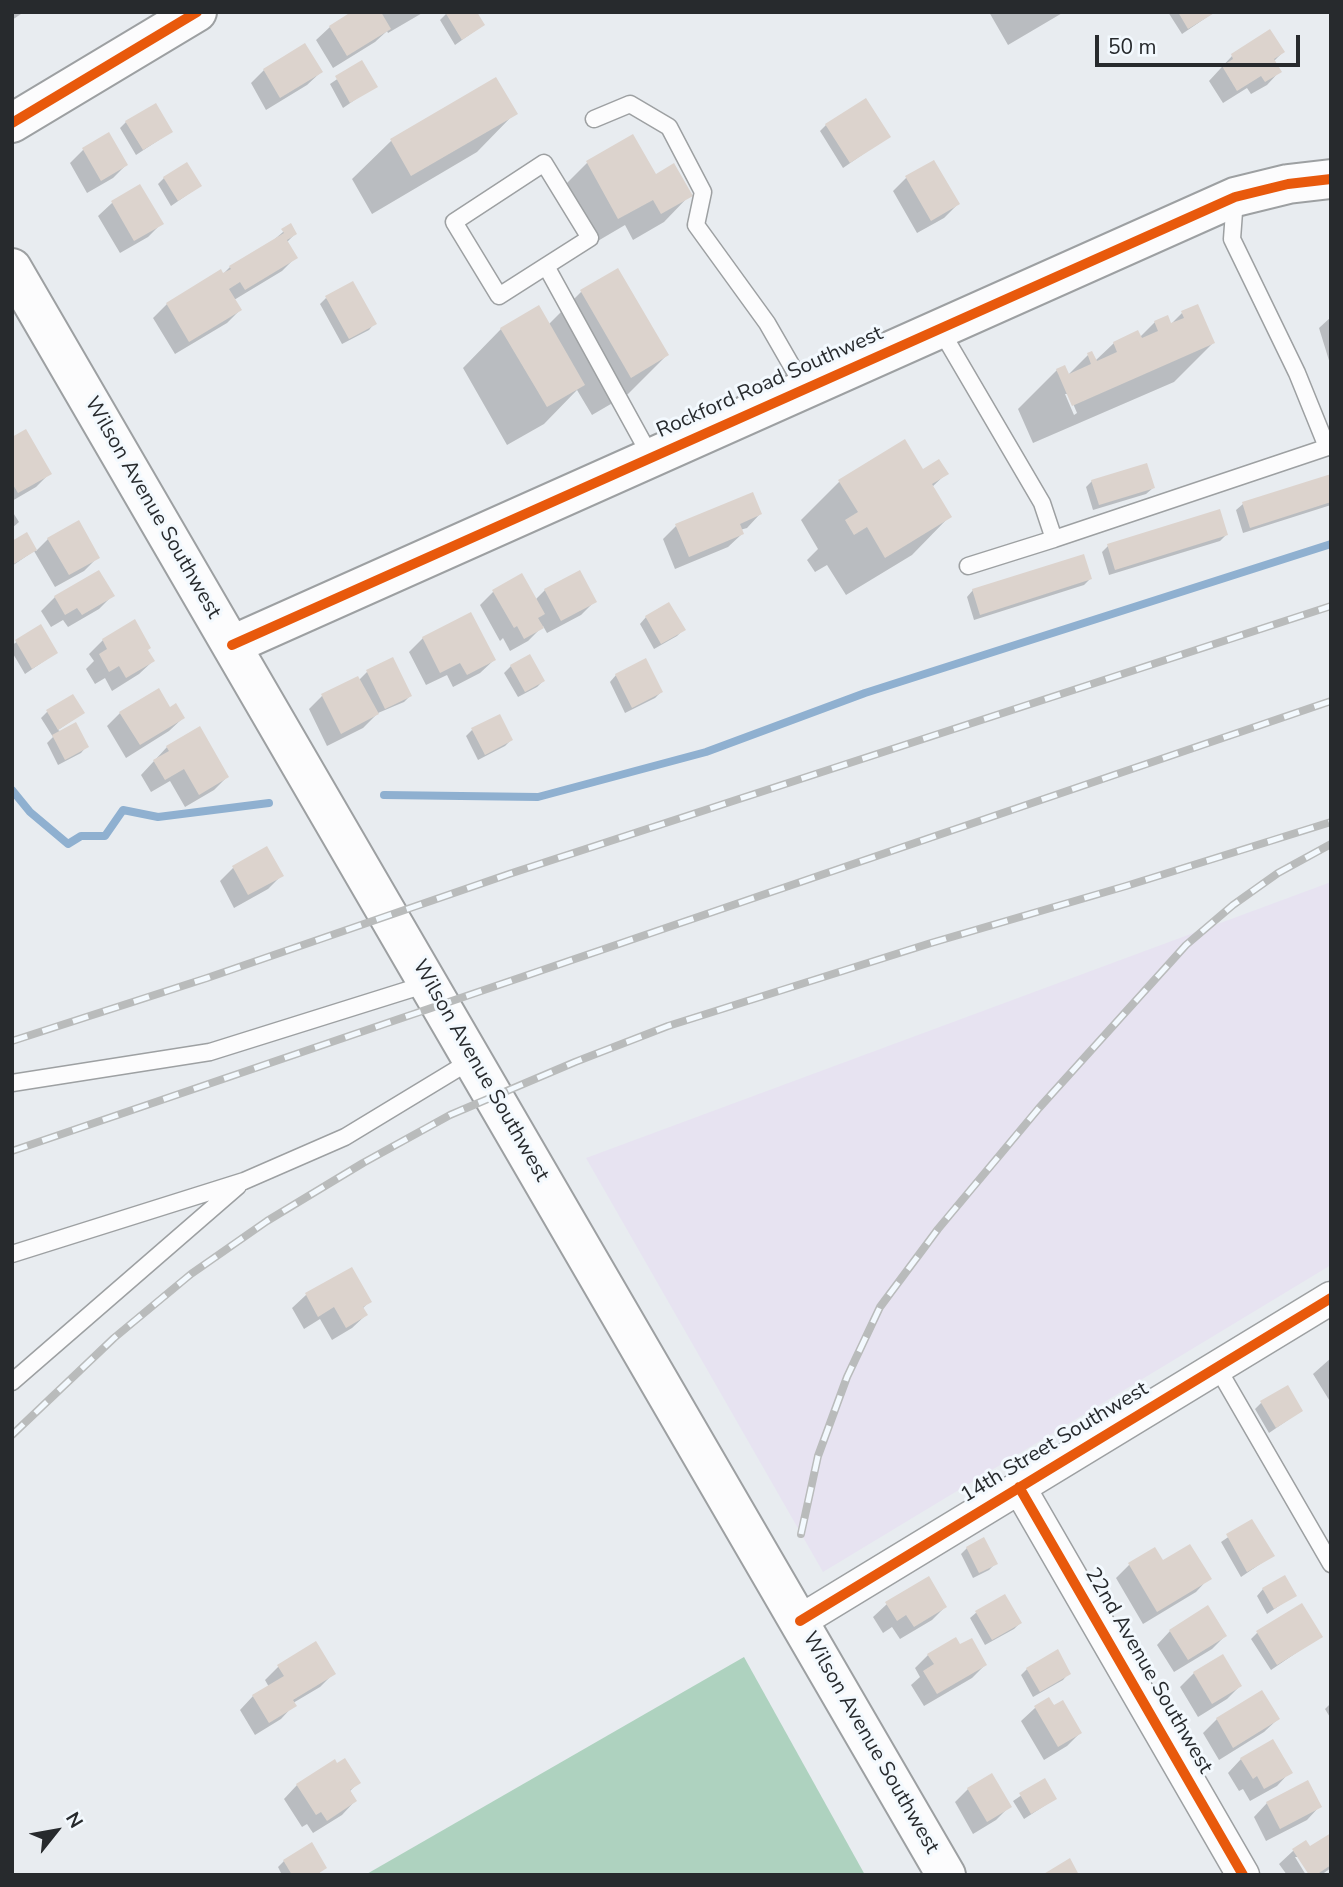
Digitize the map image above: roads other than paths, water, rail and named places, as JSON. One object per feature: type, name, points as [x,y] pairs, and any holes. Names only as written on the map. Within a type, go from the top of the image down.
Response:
[{"type":"main road","points":[[12,123],[197,12]]},
{"type":"main road","name":"Rockford Road Southwest","points":[[232,645],[1235,197],[1288,184],[1331,179]]},
{"type":"main road","name":"Wilson Avenue Southwest","points":[[12,268],[430,983],[946,1875]]},
{"type":"street","name":"14th Street Southwest","points":[[800,1621],[1331,1298]]},
{"type":"street","name":"22nd Avenue Southwest","points":[[1019,1488],[1243,1875]]},
{"type":"lane","points":[[594,119],[630,104],[669,127],[703,192],[696,225],[780,343],[805,389]]},
{"type":"lane","points":[[544,163],[590,237],[545,266],[499,296],[454,222],[544,163]]},
{"type":"lane","points":[[968,566],[1329,447],[1297,373],[1231,239],[1235,197]]},
{"type":"lane","points":[[545,266],[651,457]]},
{"type":"lane","points":[[940,328],[1042,503],[1054,539]]},
{"type":"lane","points":[[12,1083],[210,1052],[430,983]]},
{"type":"lane","points":[[12,1254],[244,1181],[345,1137],[474,1059]]},
{"type":"lane","points":[[12,1382],[244,1181]]},
{"type":"lane","points":[[1217,1367],[1331,1564]]},
{"type":"waterway","points":[[384,795],[538,797],[706,752],[865,693],[1331,544]]},
{"type":"waterway","points":[[12,790],[30,812],[68,844],[81,836],[105,836],[123,810],[158,817],[269,803]]},
{"type":"railway","points":[[12,1041],[207,978],[509,874],[1331,606]]},
{"type":"railway","points":[[12,1151],[1331,701]]},
{"type":"railway","points":[[12,1435],[114,1338],[191,1274],[267,1221],[450,1115],[668,1026],[1331,822]]},
{"type":"railway","points":[[801,1534],[818,1456],[847,1377],[880,1307],[938,1229],[1039,1108],[1186,945],[1233,905],[1278,873],[1331,844]]}]
